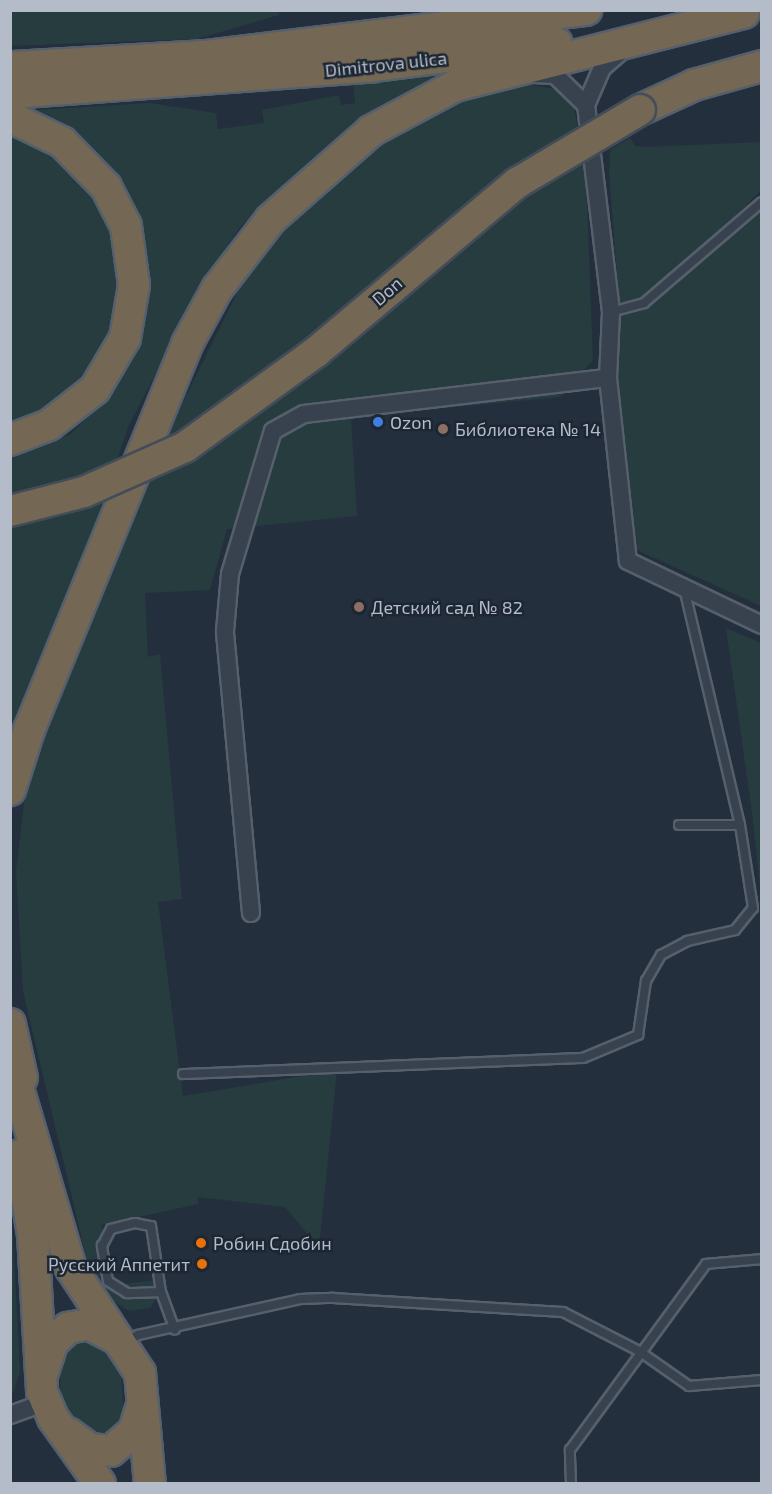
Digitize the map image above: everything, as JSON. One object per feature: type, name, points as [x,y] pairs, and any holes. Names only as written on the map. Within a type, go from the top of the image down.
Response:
[{"type":"highway","name":"Dimitrova ulica","points":[[10,67],[205,56],[586,10]]},
{"type":"highway","name":"Dimitrova ulica","points":[[10,93],[374,66],[751,12]]},
{"type":"highway","points":[[10,790],[29,730],[138,460],[217,289],[271,219],[352,145],[396,114],[481,78],[627,46],[751,12]]},
{"type":"highway","name":"Don","points":[[10,511],[84,492],[194,441],[316,352],[517,183],[640,110],[693,85],[762,66]]},
{"type":"highway","points":[[10,117],[62,142],[106,187],[126,226],[134,285],[125,338],[95,389],[49,425],[10,440]]},
{"type":"highway","points":[[10,1024],[31,1163]]},
{"type":"highway","points":[[10,1061],[39,1198],[46,1402],[100,1484]]},
{"type":"highway","points":[[10,1105],[31,1163]]},
{"type":"highway","points":[[10,1133],[31,1163]]},
{"type":"highway","points":[[39,1198],[78,1282],[140,1373],[150,1484]]},
{"type":"highway","points":[[121,1342],[88,1324],[68,1328],[48,1351],[46,1402],[82,1445],[111,1450],[134,1431],[143,1397]]},
{"type":"street","points":[[627,46],[602,68],[586,105],[610,312],[608,378],[628,561],[685,592],[762,625]]},
{"type":"street","points":[[481,78],[555,75],[586,105]]},
{"type":"street","points":[[251,913],[225,632],[230,574],[273,431],[304,414],[608,378]]},
{"type":"street","points":[[10,1415],[46,1402]]},
{"type":"lane","points":[[610,312],[644,303],[762,202]]},
{"type":"lane","points":[[183,1074],[583,1058],[638,1035],[646,981],[661,955],[687,941],[735,930],[753,908],[740,825],[685,592]]},
{"type":"lane","points":[[679,825],[740,825]]},
{"type":"lane","points":[[161,1293],[127,1293],[108,1281],[102,1246],[111,1229],[135,1223],[151,1226],[161,1293],[176,1330]]},
{"type":"lane","points":[[571,1484],[570,1450],[639,1351],[706,1264],[762,1259]]},
{"type":"lane","points":[[121,1342],[138,1335],[176,1330],[300,1299],[333,1298],[563,1312],[639,1351],[689,1386],[762,1380]]},
{"type":"green space","points":[[279,10],[279,15],[197,39],[11,46],[11,11]]},
{"type":"green space","points":[[469,67],[343,136],[241,226],[209,272],[128,427],[96,523],[11,732],[11,457],[71,434],[111,394],[141,334],[149,273],[138,216],[122,184],[86,144],[32,110],[149,103],[216,113],[218,129],[264,123],[262,110],[339,95],[341,105],[355,103],[353,83]]},
{"type":"green space","points":[[522,83],[555,89],[574,107],[586,175],[593,360],[560,397],[351,417],[357,516],[227,529],[210,590],[145,593],[148,657],[160,654],[182,899],[158,902],[183,1096],[337,1070],[319,1248],[285,1207],[198,1197],[198,1204],[101,1225],[113,1278],[122,1284],[157,1280],[156,1299],[150,1308],[129,1311],[106,1296],[90,1273],[23,991],[16,871],[25,795],[38,752],[171,426],[247,273],[279,232],[378,142],[437,109]]},
{"type":"green space","points":[[10,129],[63,160],[88,187],[115,241],[121,289],[104,352],[81,381],[42,412],[11,423]]},
{"type":"green space","points":[[630,138],[635,146],[645,147],[761,142],[761,190],[730,222],[761,205],[761,606],[637,550],[615,392],[618,288],[609,173],[610,150]]},
{"type":"green space","points":[[726,628],[761,643],[761,896],[752,813]]},
{"type":"green space","points":[[11,1198],[20,1373],[10,1397]]},
{"type":"green space","points":[[76,1336],[103,1345],[121,1372],[124,1420],[106,1436],[81,1431],[61,1398],[59,1356]]},
{"type":"place","name":"Ozon","points":[[378,422]]},
{"type":"place","name":"Библиотека № 14","points":[[443,429]]},
{"type":"place","name":"Детский сад № 82","points":[[359,607]]},
{"type":"place","name":"Робин Сдобин","points":[[201,1243]]},
{"type":"place","name":"Русский Аппетит","points":[[202,1264]]}]
